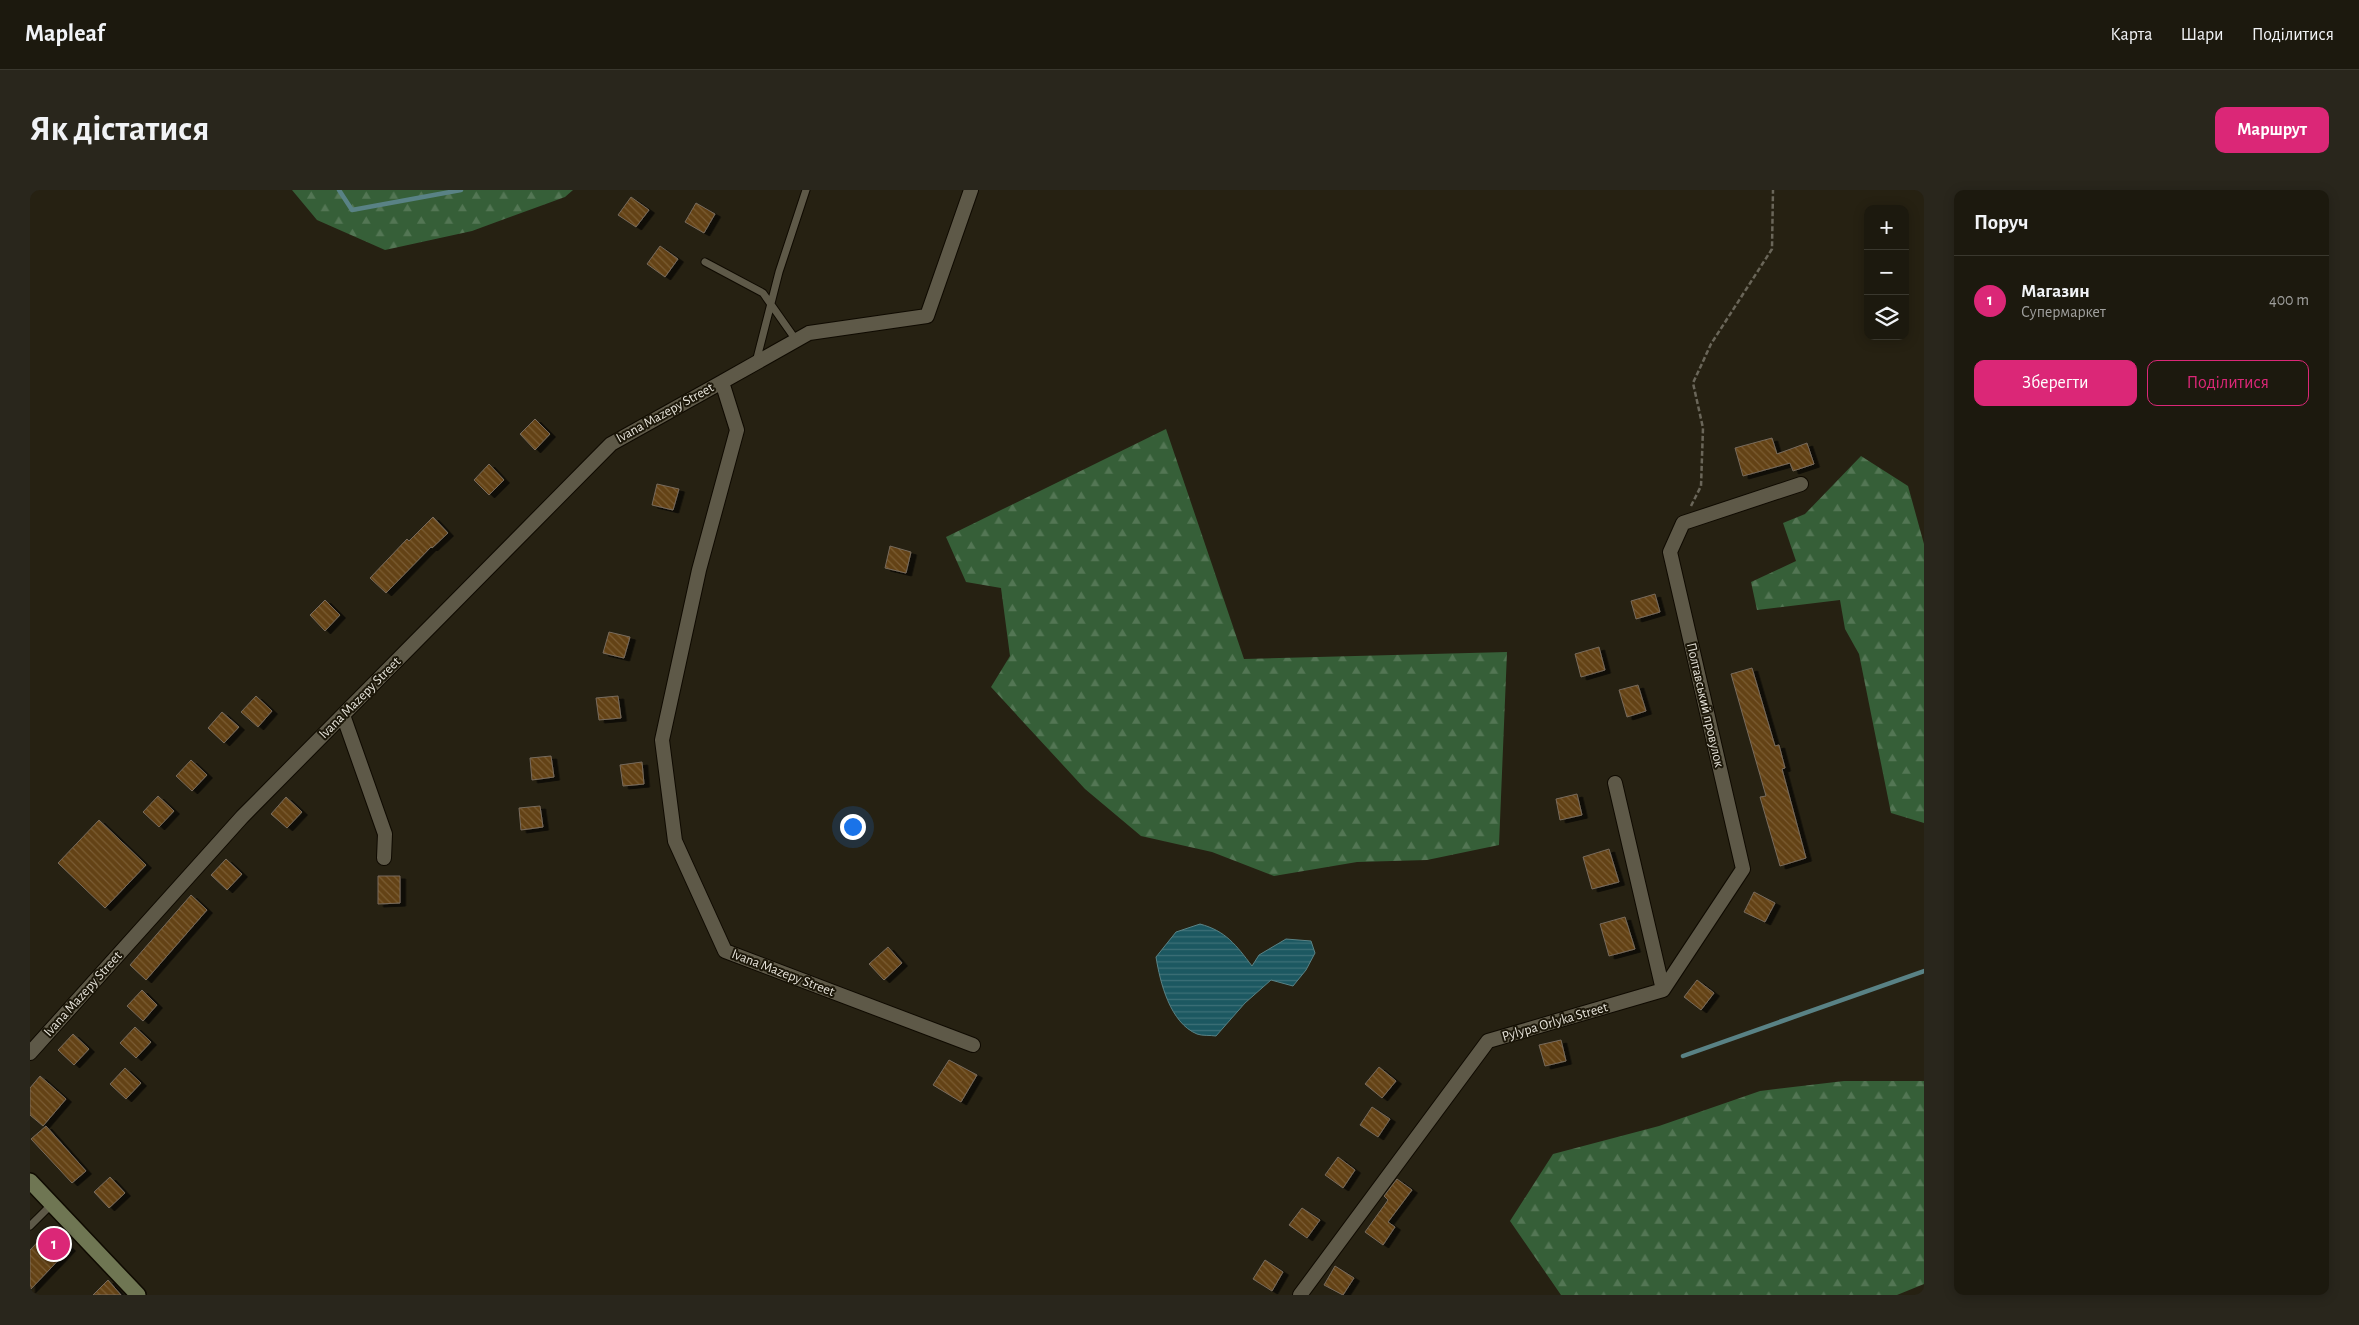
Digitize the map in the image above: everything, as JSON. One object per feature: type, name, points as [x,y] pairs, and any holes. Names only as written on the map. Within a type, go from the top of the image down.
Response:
[{"type":"street","name":"Ivana Mazepy Street","points":[[30,1053],[242,818],[611,444],[809,333],[927,316],[971,190]]},
{"type":"street","name":"Ivana Mazepy Street","points":[[722,382],[736,430],[700,570],[662,740],[675,841],[725,951],[974,1045]]},
{"type":"street","points":[[1683,523],[1801,484]]},
{"type":"street","name":"Полтавський провулок","points":[[1663,990],[1743,869],[1670,552],[1683,523]]},
{"type":"street","points":[[343,715],[385,834],[384,858]]},
{"type":"street","points":[[1615,783],[1663,990]]},
{"type":"street","name":"Pylypa Orlyka Street","points":[[1300,1295],[1488,1041],[1663,990]]},
{"type":"street","points":[[30,1181],[138,1295]]},
{"type":"lane","points":[[756,363],[771,304],[806,190]]},
{"type":"lane","points":[[705,262],[763,293],[796,340]]},
{"type":"lane","points":[[30,1226],[52,1204]]},
{"type":"path","points":[[1683,523],[1701,486],[1703,428],[1693,384],[1710,344],[1772,249],[1773,190]]},
{"type":"green space","points":[[292,190],[573,190],[565,197],[472,231],[385,250],[317,220]]},
{"type":"green space","points":[[1166,429],[1244,659],[1507,652],[1499,845],[1427,860],[1357,862],[1274,876],[1212,852],[1141,836],[1085,789],[991,687],[1010,656],[1001,588],[966,582],[946,537]]},
{"type":"green space","points":[[1861,456],[1908,486],[1924,544],[1924,823],[1891,813],[1859,654],[1845,629],[1840,600],[1757,610],[1751,582],[1796,561],[1783,523],[1805,514]]},
{"type":"green space","points":[[1844,1081],[1924,1081],[1924,1284],[1897,1295],[1561,1295],[1510,1221],[1553,1154],[1659,1126],[1760,1091]]},
{"type":"water","points":[[1200,924],[1224,935],[1252,966],[1259,955],[1286,939],[1311,941],[1315,953],[1306,970],[1293,986],[1271,980],[1245,1003],[1216,1036],[1199,1035],[1188,1029],[1173,1011],[1160,978],[1156,957],[1176,932]]},
{"type":"building","points":[[631,197],[649,210],[636,227],[618,215]]},
{"type":"building","points":[[696,203],[715,214],[704,233],[685,222]]},
{"type":"building","points":[[660,246],[678,259],[665,277],[647,264]]},
{"type":"building","points":[[535,419],[550,434],[535,450],[520,434]]},
{"type":"building","points":[[1772,438],[1777,454],[1807,443],[1814,464],[1793,471],[1790,463],[1743,476],[1735,448]]},
{"type":"building","points":[[489,464],[504,480],[489,495],[474,480]]},
{"type":"building","points":[[657,484],[679,489],[673,510],[652,505]]},
{"type":"building","points":[[433,517],[448,533],[431,547],[386,593],[370,578],[407,539],[409,541]]},
{"type":"building","points":[[890,546],[911,552],[906,573],[885,568]]},
{"type":"building","points":[[1655,594],[1660,612],[1636,619],[1631,601]]},
{"type":"building","points":[[325,600],[340,615],[325,631],[310,615]]},
{"type":"building","points":[[609,632],[630,637],[624,658],[603,653]]},
{"type":"building","points":[[1599,647],[1605,670],[1581,677],[1575,654]]},
{"type":"building","points":[[1752,668],[1775,746],[1779,745],[1785,768],[1782,769],[1806,858],[1780,866],[1760,797],[1766,796],[1731,674]]},
{"type":"building","points":[[1638,685],[1646,711],[1627,717],[1619,690]]},
{"type":"building","points":[[256,696],[272,711],[258,727],[241,712]]},
{"type":"building","points":[[618,696],[621,718],[599,720],[596,698]]},
{"type":"building","points":[[222,712],[239,727],[224,743],[208,728]]},
{"type":"building","points":[[551,756],[554,777],[532,780],[530,758]]},
{"type":"building","points":[[191,760],[207,775],[192,791],[176,776]]},
{"type":"building","points":[[642,762],[644,784],[623,786],[620,765]]},
{"type":"building","points":[[1577,794],[1582,815],[1560,820],[1556,799]]},
{"type":"building","points":[[158,796],[174,811],[159,827],[143,812]]},
{"type":"building","points":[[286,797],[302,812],[287,828],[271,814]]},
{"type":"building","points":[[540,806],[543,827],[521,830],[519,808]]},
{"type":"building","points":[[99,820],[146,865],[105,908],[58,863]]},
{"type":"building","points":[[1609,849],[1619,882],[1592,889],[1583,857]]},
{"type":"building","points":[[226,859],[242,874],[227,890],[211,875]]},
{"type":"building","points":[[378,876],[400,876],[400,903],[378,904]]},
{"type":"building","points":[[1754,892],[1775,903],[1765,922],[1744,912]]},
{"type":"building","points":[[191,895],[207,910],[146,980],[130,965]]},
{"type":"building","points":[[1625,917],[1635,949],[1609,956],[1600,924]]},
{"type":"building","points":[[888,947],[902,963],[884,980],[869,964]]},
{"type":"building","points":[[1697,980],[1714,993],[1701,1010],[1684,997]]},
{"type":"building","points":[[142,990],[157,1005],[143,1021],[127,1006]]},
{"type":"building","points":[[135,1027],[151,1042],[136,1058],[120,1043]]},
{"type":"building","points":[[73,1034],[89,1049],[74,1065],[58,1050]]},
{"type":"building","points":[[1561,1040],[1566,1061],[1545,1066],[1539,1045]]},
{"type":"building","points":[[949,1060],[977,1075],[961,1102],[933,1085]]},
{"type":"building","points":[[1379,1067],[1396,1081],[1382,1098],[1365,1084]]},
{"type":"building","points":[[125,1068],[141,1083],[126,1099],[110,1084]]},
{"type":"building","points":[[40,1076],[66,1099],[43,1126],[30,1115],[30,1088]]},
{"type":"building","points":[[1372,1107],[1390,1119],[1378,1137],[1360,1125]]},
{"type":"building","points":[[46,1126],[86,1171],[72,1183],[31,1139]]},
{"type":"building","points":[[1338,1157],[1355,1170],[1343,1188],[1325,1175]]},
{"type":"building","points":[[110,1177],[125,1193],[109,1208],[94,1192]]},
{"type":"building","points":[[1397,1179],[1412,1190],[1388,1222],[1395,1227],[1383,1245],[1365,1232],[1388,1200],[1384,1196]]},
{"type":"building","points":[[1302,1208],[1320,1220],[1307,1238],[1289,1225]]},
{"type":"building","points":[[50,1229],[70,1248],[30,1290],[30,1250]]},
{"type":"building","points":[[1265,1260],[1283,1272],[1272,1291],[1253,1279]]},
{"type":"building","points":[[1335,1266],[1354,1278],[1343,1295],[1324,1285]]},
{"type":"building","points":[[108,1280],[121,1295],[93,1295]]},
{"type":"waterway","points":[[339,190],[352,210],[461,190]]},
{"type":"waterway","points":[[1683,1056],[1924,971]]},
{"type":"place","name":"Магазин","points":[[54,1244]]}]
